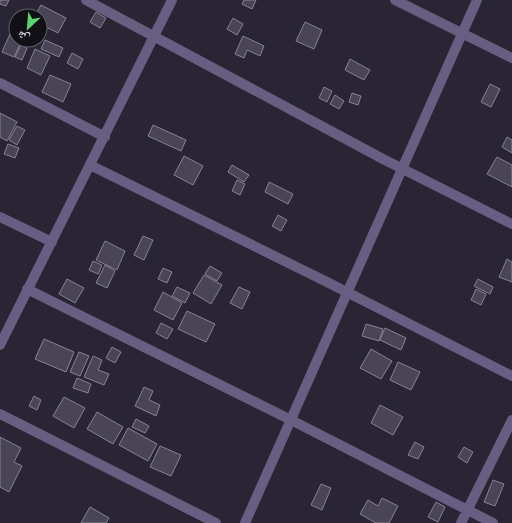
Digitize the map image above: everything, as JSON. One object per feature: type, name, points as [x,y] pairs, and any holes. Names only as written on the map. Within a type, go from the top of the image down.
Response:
[{"type":"street","points":[[86,0],[403,169],[512,224]]},
{"type":"street","points":[[0,345],[172,0]]},
{"type":"street","points":[[394,0],[463,32],[512,58]]},
{"type":"street","points":[[245,523],[477,0]]},
{"type":"street","points":[[0,83],[105,137]]},
{"type":"street","points":[[90,165],[348,292],[512,376]]},
{"type":"street","points":[[0,217],[52,242]]},
{"type":"street","points":[[27,290],[292,420],[493,523]]},
{"type":"street","points":[[0,414],[216,523]]},
{"type":"street","points":[[461,523],[512,420]]},
{"type":"building","points":[[0,0],[9,0],[6,6],[0,4]]},
{"type":"building","points":[[244,0],[256,0],[252,9],[242,4]]},
{"type":"building","points":[[41,5],[47,8],[39,8]]},
{"type":"building","points":[[48,9],[66,18],[58,33],[48,28]]},
{"type":"building","points":[[96,12],[106,18],[100,28],[90,22]]},
{"type":"building","points":[[233,18],[243,24],[237,35],[227,29]]},
{"type":"building","points":[[305,22],[322,30],[314,49],[296,41]]},
{"type":"building","points":[[243,36],[264,46],[260,56],[247,50],[244,58],[235,54]]},
{"type":"building","points":[[8,38],[8,48],[18,48],[14,57],[2,52]]},
{"type":"building","points":[[48,41],[63,48],[59,57],[41,49],[48,48]]},
{"type":"building","points":[[20,48],[27,48],[22,60],[15,57]]},
{"type":"building","points":[[35,49],[50,56],[41,75],[27,68]]},
{"type":"building","points":[[72,53],[83,59],[78,69],[67,63]]},
{"type":"building","points":[[350,59],[370,70],[364,80],[345,70]]},
{"type":"building","points":[[50,75],[71,84],[63,102],[42,92]]},
{"type":"building","points":[[490,84],[500,89],[491,107],[481,102]]},
{"type":"building","points":[[324,87],[332,91],[327,102],[319,98]]},
{"type":"building","points":[[352,93],[361,96],[358,105],[349,102]]},
{"type":"building","points":[[335,95],[344,101],[339,109],[330,104]]},
{"type":"building","points":[[0,113],[17,122],[7,141],[0,137]]},
{"type":"building","points":[[153,125],[186,140],[181,151],[148,136]]},
{"type":"building","points":[[17,126],[25,130],[17,145],[9,140]]},
{"type":"building","points":[[507,137],[512,140],[512,153],[502,147]]},
{"type":"building","points":[[8,144],[19,148],[15,158],[4,154]]},
{"type":"building","points":[[184,156],[203,166],[193,185],[174,175]]},
{"type":"building","points":[[497,157],[512,165],[512,187],[487,174]]},
{"type":"building","points":[[232,165],[249,175],[244,182],[228,172]]},
{"type":"building","points":[[237,180],[245,184],[240,195],[232,191]]},
{"type":"building","points":[[269,182],[293,194],[288,204],[265,192]]},
{"type":"building","points":[[278,215],[287,220],[281,231],[272,226]]},
{"type":"building","points":[[143,236],[153,240],[144,260],[134,255]]},
{"type":"building","points":[[105,241],[125,251],[117,270],[96,260]]},
{"type":"building","points":[[507,259],[512,262],[512,282],[499,277]]},
{"type":"building","points":[[93,261],[102,265],[98,274],[89,270]]},
{"type":"building","points":[[105,265],[115,271],[107,288],[96,283]]},
{"type":"building","points":[[210,266],[222,273],[217,281],[205,274]]},
{"type":"building","points":[[163,268],[172,272],[167,283],[158,279]]},
{"type":"building","points":[[204,275],[222,285],[211,304],[193,293]]},
{"type":"building","points":[[67,279],[84,288],[75,303],[59,294]]},
{"type":"building","points":[[478,279],[493,287],[490,294],[474,286]]},
{"type":"building","points":[[177,287],[190,293],[185,303],[172,296]]},
{"type":"building","points":[[239,287],[250,292],[242,309],[230,303]]},
{"type":"building","points":[[476,289],[486,294],[481,305],[471,300]]},
{"type":"building","points":[[163,292],[182,303],[173,320],[154,310]]},
{"type":"building","points":[[187,311],[215,324],[206,342],[178,329]]},
{"type":"building","points":[[161,323],[173,329],[167,339],[156,333]]},
{"type":"building","points":[[366,324],[383,329],[379,341],[362,336]]},
{"type":"building","points":[[385,328],[406,338],[401,350],[380,340]]},
{"type":"building","points":[[44,339],[74,352],[66,372],[35,359]]},
{"type":"building","points":[[112,347],[121,352],[115,363],[106,358]]},
{"type":"building","points":[[371,349],[392,361],[381,379],[360,368]]},
{"type":"building","points":[[79,352],[89,356],[80,376],[70,372]]},
{"type":"building","points":[[93,356],[102,360],[98,370],[109,374],[104,385],[84,377]]},
{"type":"building","points":[[398,362],[420,372],[411,390],[390,380]]},
{"type":"building","points":[[77,378],[91,384],[88,393],[73,388]]},
{"type":"building","points":[[144,387],[153,391],[149,400],[160,405],[156,416],[135,406]]},
{"type":"building","points":[[34,396],[41,400],[37,410],[29,406]]},
{"type":"building","points":[[64,397],[85,408],[74,428],[53,416]]},
{"type":"building","points":[[380,405],[403,417],[393,435],[371,423]]},
{"type":"building","points":[[97,412],[123,427],[113,444],[87,429]]},
{"type":"building","points":[[136,419],[149,426],[145,433],[132,427]]},
{"type":"building","points":[[128,428],[157,444],[148,461],[119,445]]},
{"type":"building","points":[[0,437],[21,448],[14,462],[22,466],[9,492],[0,487]]},
{"type":"building","points":[[415,442],[424,447],[418,459],[408,455]]},
{"type":"building","points":[[160,446],[181,455],[171,476],[150,467]]},
{"type":"building","points":[[464,447],[473,452],[467,463],[458,457]]},
{"type":"building","points":[[493,480],[504,484],[495,506],[484,502]]},
{"type":"building","points":[[321,484],[331,488],[322,510],[311,505]]},
{"type":"building","points":[[382,498],[398,506],[389,523],[376,523],[360,514],[368,500],[378,506]]},
{"type":"building","points":[[436,502],[445,507],[438,522],[428,517]]},
{"type":"building","points":[[90,507],[109,518],[106,523],[81,523]]}]
